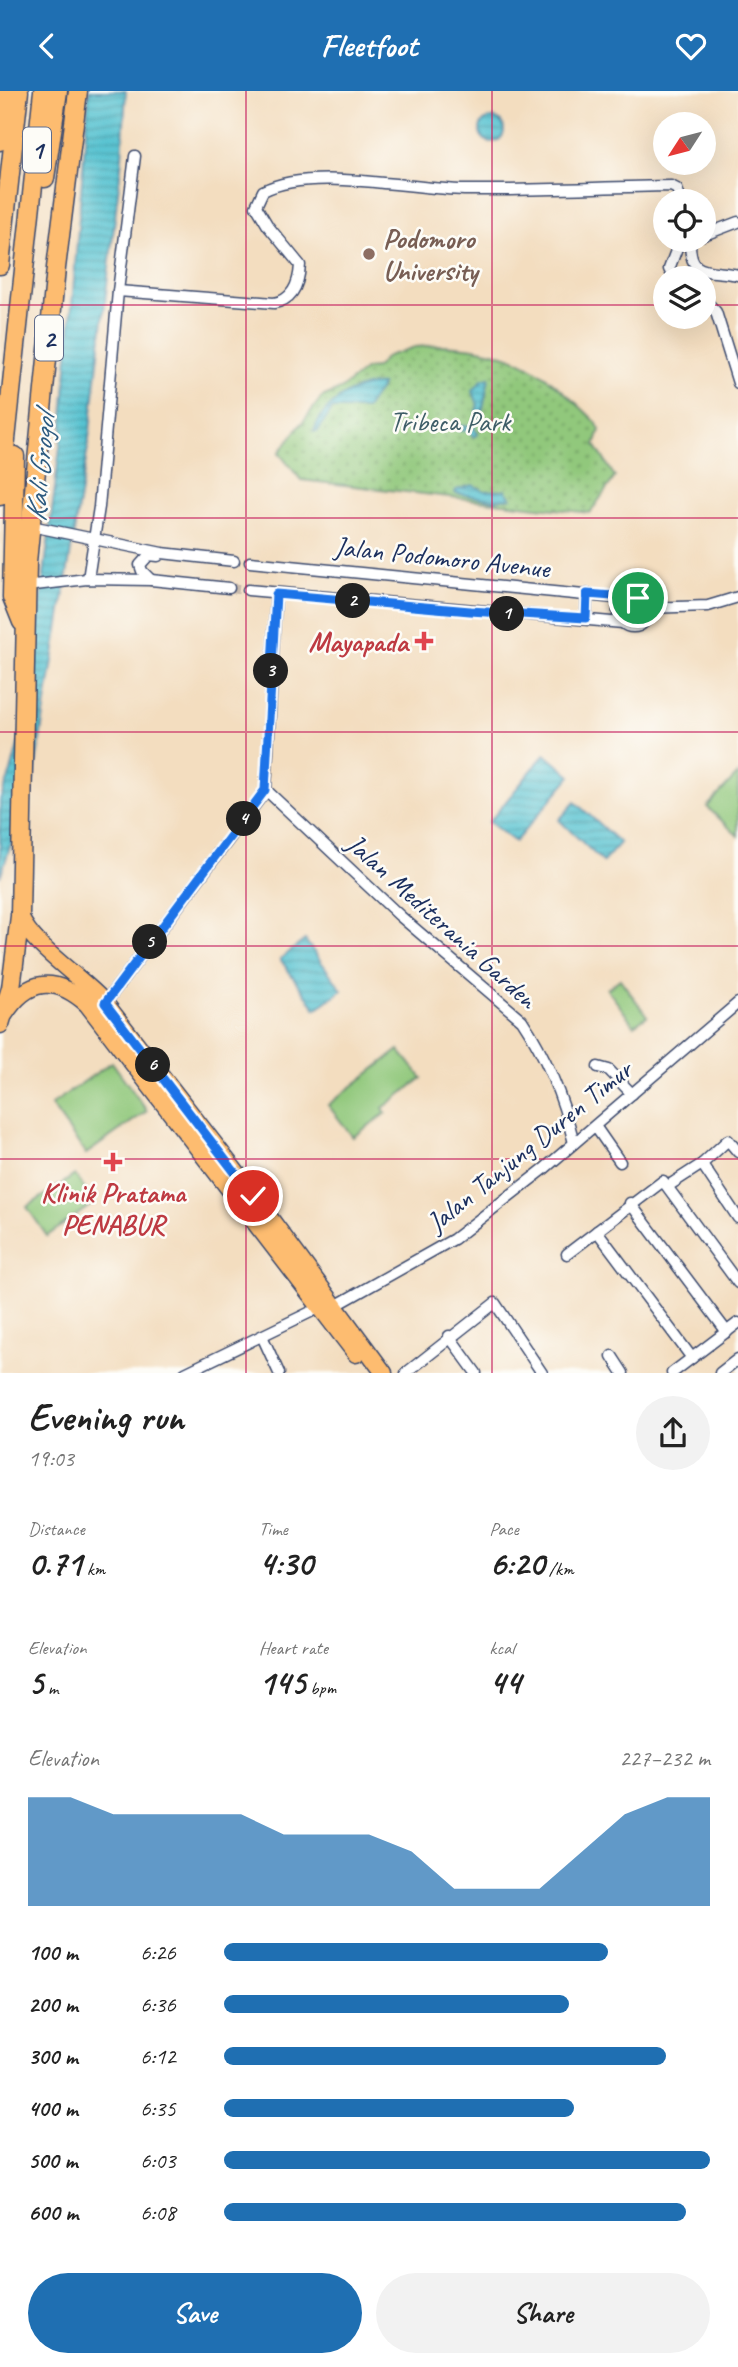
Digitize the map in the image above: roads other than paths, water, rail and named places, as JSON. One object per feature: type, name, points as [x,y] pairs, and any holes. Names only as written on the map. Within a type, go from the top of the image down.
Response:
[{"type":"highway","name":"1","points":[[0,496],[43,91]]},
{"type":"highway","points":[[29,240],[38,222],[58,91]]},
{"type":"highway","name":"2","points":[[1,1022],[11,988],[20,916],[25,627],[40,527],[56,268],[78,91]]},
{"type":"highway","name":"1","points":[[0,265],[9,92]]},
{"type":"highway","points":[[0,141],[9,92]]},
{"type":"highway","points":[[9,418],[15,445],[12,597],[25,627]]},
{"type":"main road","points":[[20,916],[30,936],[83,979],[101,1008],[328,1307],[384,1373]]},
{"type":"main road","points":[[1,1022],[19,995],[39,985],[70,991],[101,1008]]},
{"type":"main road","points":[[328,1307],[370,1373]]},
{"type":"street","points":[[87,579],[99,507],[118,291],[135,156]]},
{"type":"street","points":[[118,291],[274,303],[286,299],[296,286],[300,265],[268,226],[256,206],[263,191],[283,183],[334,180],[462,190],[671,186],[676,189]]},
{"type":"street","points":[[716,230],[738,222]]},
{"type":"street","points":[[691,252],[691,262],[696,267],[738,275]]},
{"type":"street","points":[[716,325],[738,383]]},
{"type":"street","points":[[40,527],[162,553],[233,562],[149,555],[142,562],[140,569],[151,580]]},
{"type":"street","name":"Jalan Podomoro Avenue","points":[[249,563],[292,565],[625,599]]},
{"type":"street","points":[[33,586],[87,579],[151,580],[229,588]]},
{"type":"street","name":"Jalan Podomoro Avenue","points":[[248,590],[623,623]]},
{"type":"street","points":[[101,1008],[265,790],[276,594]]},
{"type":"street","name":"Jalan Podomoro Avenue","points":[[586,618],[587,594]]},
{"type":"street","points":[[647,608],[708,606],[738,597]]},
{"type":"street","points":[[638,598],[647,608],[647,617],[641,624],[632,627],[623,623],[618,611],[625,599],[638,598]]},
{"type":"street","name":"Jalan Mediterania Garden","points":[[265,790],[400,916],[522,1020],[536,1041],[560,1092],[574,1143]]},
{"type":"street","name":"Jalan Tanjung Duren Timur","points":[[185,1373],[328,1307],[454,1239],[595,1126],[738,1003]]},
{"type":"street","points":[[598,1067],[610,1070],[632,1094]]},
{"type":"street","points":[[595,1126],[620,1162]]},
{"type":"street","points":[[668,1186],[702,1164],[728,1140],[737,1151]]},
{"type":"street","points":[[702,1164],[738,1218]]},
{"type":"street","points":[[567,1254],[662,1181],[738,1283]]},
{"type":"street","points":[[630,1203],[727,1332]]},
{"type":"street","points":[[597,1231],[692,1358]]},
{"type":"street","points":[[406,1373],[449,1336],[495,1303],[542,1373]]},
{"type":"street","points":[[678,1371],[738,1323]]},
{"type":"street","points":[[262,1336],[279,1373]]},
{"type":"street","points":[[449,1336],[476,1373]]},
{"type":"street","points":[[612,1356],[623,1373]]},
{"type":"street","points":[[720,1373],[738,1359]]},
{"type":"water","points":[[89,91],[126,91],[122,158],[88,447],[34,776],[0,877],[0,800],[11,772],[27,711],[62,431]]},
{"type":"water","points":[[492,118],[501,121],[504,130],[501,139],[492,142],[483,139],[480,130],[483,121]]},
{"type":"water","points":[[489,378],[483,408],[474,428],[478,434],[473,437],[469,431],[458,430],[458,426],[469,426],[475,421],[478,405],[473,391],[482,380]]},
{"type":"water","points":[[371,385],[382,385],[366,409],[332,409],[318,431],[314,431],[324,413],[341,397]]},
{"type":"water","points":[[472,485],[485,491],[505,490],[511,498],[494,500],[455,493],[456,490]]},
{"type":"water","points":[[545,754],[571,776],[515,842],[489,822]]},
{"type":"water","points":[[575,802],[620,843],[603,862],[559,820]]},
{"type":"water","points":[[305,940],[342,990],[316,1009],[280,959]]},
{"type":"tunnel","points":[[229,588],[248,590]]},
{"type":"place","name":"Podomoro University","points":[[369,254]]},
{"type":"place","name":"Mayapada","points":[[424,641]]},
{"type":"place","name":"Klinik Pratama PENABUR","points":[[113,1162]]},
{"type":"park label","name":"Tribeca Park","points":[[450,421]]},
{"type":"water label","name":"Kali Grogol","points":[[40,468]]}]
